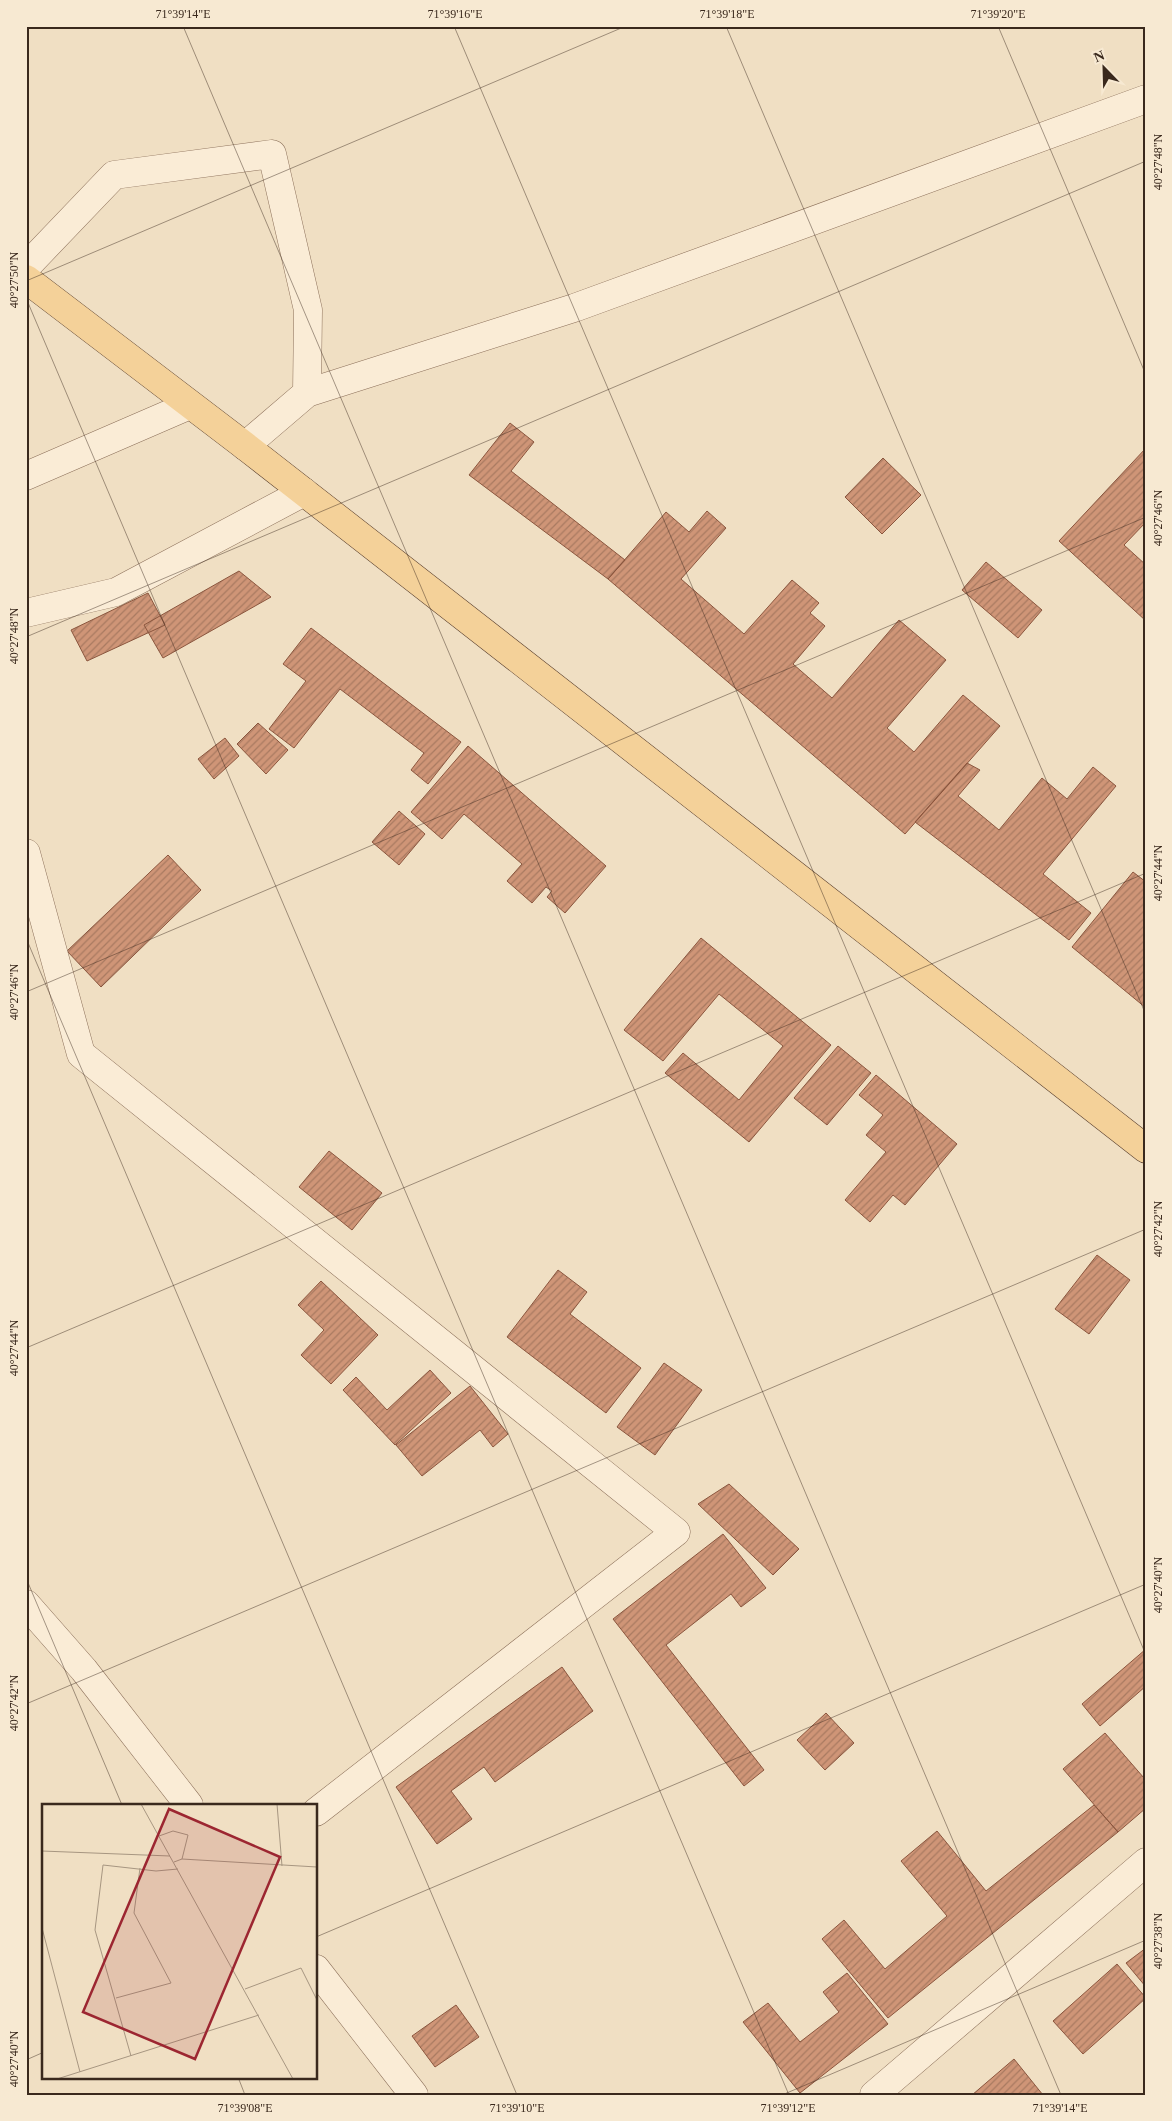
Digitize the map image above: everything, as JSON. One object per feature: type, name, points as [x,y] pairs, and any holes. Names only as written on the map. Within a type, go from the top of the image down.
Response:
[{"type":"main road","points":[[26,279],[245,446],[1146,1149]]},
{"type":"street","points":[[245,446],[306,393],[574,308],[1146,99]]},
{"type":"street","points":[[26,267],[114,175],[272,154],[308,310],[306,393]]},
{"type":"street","points":[[26,476],[190,405]]},
{"type":"street","points":[[26,613],[116,592],[304,492]]},
{"type":"street","points":[[26,853],[81,1054],[676,1532],[318,1810]]},
{"type":"street","points":[[26,1604],[84,1670],[188,1804]]},
{"type":"street","points":[[874,2095],[1146,1862]]},
{"type":"street","points":[[318,1972],[414,2095]]},
{"type":"building","points":[[510,423],[534,442],[511,471],[625,560],[608,579],[469,475]]},
{"type":"building","points":[[1146,448],[1146,522],[1124,545],[1146,565],[1146,621],[1059,541]]},
{"type":"building","points":[[883,458],[921,495],[882,534],[845,497]]},
{"type":"building","points":[[707,511],[726,528],[681,579],[744,634],[792,580],[819,603],[810,613],[825,626],[793,664],[832,698],[899,620],[946,660],[887,728],[914,752],[963,695],[1000,726],[905,834],[608,579],[666,512],[689,532]]},
{"type":"building","points":[[986,562],[1042,610],[1018,638],[962,590]]},
{"type":"building","points":[[239,571],[271,597],[163,658],[144,625]]},
{"type":"building","points":[[148,593],[165,625],[87,661],[71,630]]},
{"type":"building","points":[[311,628],[461,742],[428,784],[411,770],[424,753],[340,689],[294,748],[269,729],[306,681],[283,664]]},
{"type":"building","points":[[258,723],[288,750],[266,774],[237,744]]},
{"type":"building","points":[[225,738],[239,756],[214,779],[198,759]]},
{"type":"building","points":[[468,746],[606,866],[565,913],[547,897],[552,891],[546,887],[532,903],[507,881],[522,864],[464,814],[442,839],[411,812]]},
{"type":"building","points":[[967,763],[980,770],[958,796],[999,830],[1042,778],[1067,799],[1093,767],[1116,786],[1043,874],[1091,913],[1069,940],[915,822]]},
{"type":"building","points":[[399,811],[425,834],[399,865],[372,842]]},
{"type":"building","points":[[168,855],[201,890],[101,987],[67,951]]},
{"type":"building","points":[[1133,872],[1146,882],[1146,1008],[1072,947]]},
{"type":"building","points":[[701,938],[831,1045],[749,1142],[665,1073],[683,1053],[739,1100],[783,1046],[719,994],[663,1061],[624,1030]]},
{"type":"building","points":[[838,1046],[871,1073],[827,1125],[794,1098]]},
{"type":"building","points":[[876,1075],[957,1144],[905,1205],[893,1195],[870,1222],[845,1200],[886,1152],[866,1135],[883,1115],[859,1095]]},
{"type":"building","points":[[329,1151],[382,1193],[352,1230],[299,1187]]},
{"type":"building","points":[[1097,1255],[1130,1280],[1089,1334],[1055,1309]]},
{"type":"building","points":[[558,1270],[587,1292],[570,1314],[641,1368],[606,1413],[507,1337]]},
{"type":"building","points":[[321,1281],[378,1335],[331,1384],[301,1355],[324,1330],[298,1305]]},
{"type":"building","points":[[664,1363],[702,1390],[655,1455],[617,1427]]},
{"type":"building","points":[[430,1370],[451,1393],[395,1445],[343,1390],[356,1377],[387,1410]]},
{"type":"building","points":[[470,1386],[508,1434],[493,1447],[480,1430],[422,1476],[396,1445]]},
{"type":"building","points":[[729,1484],[799,1549],[773,1575],[698,1504]]},
{"type":"building","points":[[723,1534],[766,1588],[741,1607],[731,1594],[666,1645],[764,1770],[744,1786],[613,1619]]},
{"type":"building","points":[[1146,1649],[1146,1686],[1100,1726],[1082,1704]]},
{"type":"building","points":[[562,1667],[593,1711],[495,1782],[484,1767],[451,1791],[472,1819],[437,1844],[396,1787]]},
{"type":"building","points":[[826,1713],[854,1743],[825,1770],[797,1740]]},
{"type":"building","points":[[1105,1733],[1144,1778],[1146,1777],[1146,1808],[1118,1832],[1063,1769]]},
{"type":"building","points":[[1094,1805],[1118,1832],[888,2018],[822,1939],[844,1920],[885,1969],[947,1916],[901,1861],[937,1831],[986,1891]]},
{"type":"building","points":[[1146,1948],[1146,1987],[1126,1963]]},
{"type":"building","points":[[1117,1964],[1146,1998],[1083,2054],[1053,2021]]},
{"type":"building","points":[[847,1973],[888,2024],[800,2093],[743,2022],[768,2003],[800,2042],[839,2012],[823,1992]]},
{"type":"building","points":[[456,2005],[479,2037],[435,2067],[412,2036]]},
{"type":"building","points":[[1014,2059],[1043,2095],[972,2095]]}]
